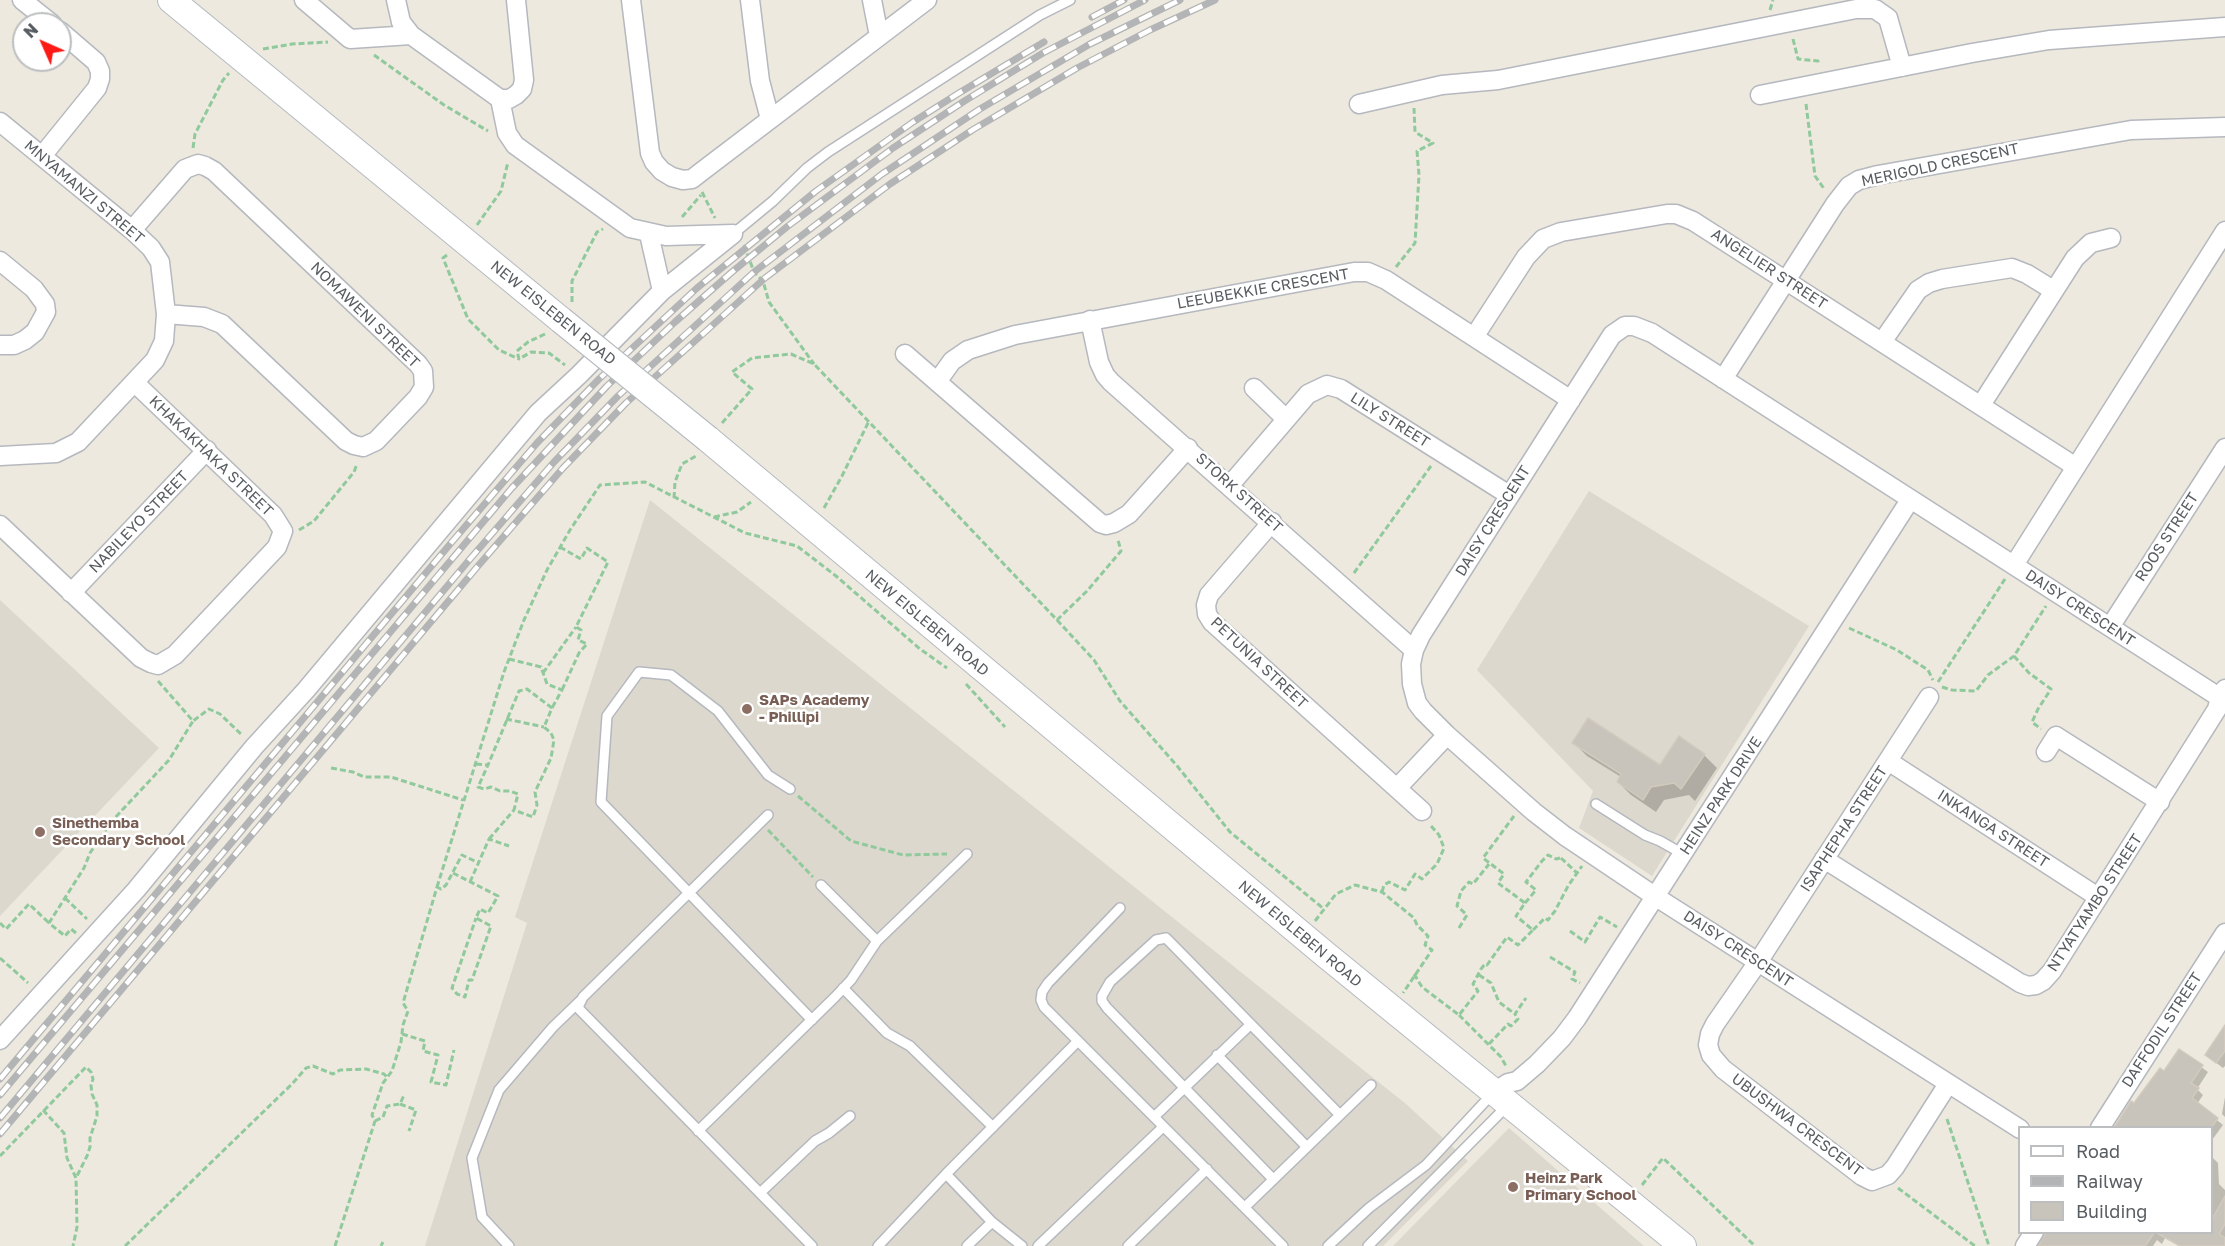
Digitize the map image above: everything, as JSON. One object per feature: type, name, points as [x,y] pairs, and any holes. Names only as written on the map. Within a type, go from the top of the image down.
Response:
[{"type":"main road","name":"NEW EISLEBEN ROAD","points":[[171,0],[708,440],[1391,1008],[1507,1090],[1683,1246]]},
{"type":"street","points":[[22,0],[37,12]]},
{"type":"street","points":[[304,0],[351,39],[411,35]]},
{"type":"street","points":[[396,0],[401,22],[411,35],[500,99],[509,99],[516,95],[522,89],[524,80],[516,0]]},
{"type":"street","points":[[632,0],[650,153],[654,162],[672,177],[683,180],[692,178],[701,172],[927,0]]},
{"type":"street","points":[[750,0],[760,81],[770,119]]},
{"type":"street","points":[[872,0],[879,36]]},
{"type":"street","points":[[1359,104],[1443,85],[1498,80],[1868,8],[1880,10],[1890,22],[1902,67]]},
{"type":"street","points":[[1760,95],[2049,40],[2225,27]]},
{"type":"street","points":[[42,156],[97,88],[100,79],[100,71],[96,62],[72,41]]},
{"type":"street","points":[[500,99],[507,133],[515,145],[630,228],[649,234],[683,236],[733,234]]},
{"type":"street","name":"MNYAMANZI STREET","points":[[0,122],[151,248],[160,262],[166,314],[164,341],[155,360],[78,442],[69,448],[44,455],[0,456]]},
{"type":"street","name":"MERIGOLD CRESCENT","points":[[1723,379],[1835,204],[1849,186],[1859,180],[2131,130],[2225,127]]},
{"type":"street","points":[[132,230],[184,169],[198,164]]},
{"type":"street","name":"NOMAWENI STREET","points":[[198,164],[213,171],[423,371],[424,387],[418,397],[376,441],[363,447]]},
{"type":"street","name":"ANGELIER STREET","points":[[1474,338],[1526,257],[1543,239],[1561,232],[1667,213],[1676,214],[1693,221],[2076,467]]},
{"type":"street","points":[[2014,565],[2225,231]]},
{"type":"street","points":[[649,234],[662,291]]},
{"type":"street","points":[[0,1040],[94,937],[254,747],[306,690],[525,428],[662,291],[733,234]]},
{"type":"street","points":[[1981,405],[2053,290],[2082,249],[2091,243],[2111,238]]},
{"type":"street","points":[[0,261],[34,289],[45,304],[46,312],[35,332],[26,340],[14,345],[0,345]]},
{"type":"street","points":[[1882,342],[1918,290],[1942,279],[2012,268],[2027,274],[2053,290]]},
{"type":"street","name":"LEEUBEKKIE CRESCENT","points":[[937,382],[952,361],[968,350],[1026,332],[1354,272],[1368,272],[1386,280],[1571,400]]},
{"type":"street","points":[[166,314],[204,316],[222,324],[346,441],[363,447]]},
{"type":"street","name":"STORK STREET","points":[[1090,320],[1099,362],[1105,375],[1414,650]]},
{"type":"street","name":"DAISY CRESCENT","points":[[2018,1128],[1656,897],[1552,826],[1422,711],[1413,694],[1411,664],[1421,635],[1612,335],[1626,326],[1652,333],[1910,500],[2223,696]]},
{"type":"street","points":[[904,354],[1094,520],[1106,525],[1128,514],[1188,448]]},
{"type":"street","name":"KHAKAKHAKA STREET","points":[[135,383],[273,515],[283,531],[277,547],[175,655],[158,664]]},
{"type":"street","name":"LILY STREET","points":[[1230,485],[1308,394],[1318,388],[1335,386],[1509,495]]},
{"type":"street","points":[[1254,388],[1286,419]]},
{"type":"street","name":"ROOS STREET","points":[[2110,627],[2225,448]]},
{"type":"street","name":"NABILEYO STREET","points":[[72,593],[207,450]]},
{"type":"street","name":"HEINZ PARK DRIVE","points":[[1507,1090],[1562,1038],[1595,991],[1910,500]]},
{"type":"street","name":"PETUNIA STREET","points":[[1272,522],[1209,595],[1206,604],[1207,614],[1212,622],[1422,812]]},
{"type":"street","points":[[0,525],[141,658],[158,664]]},
{"type":"street","name":"ISAPHEPHA STREET","points":[[1758,962],[1932,691]]},
{"type":"street","name":"NTYATYAMBO STREET","points":[[1824,860],[2028,986],[2043,981],[2052,971],[2160,802],[2217,710],[2223,696]]},
{"type":"street","points":[[1397,788],[1447,735]]},
{"type":"street","points":[[2046,752],[2056,736],[2160,802]]},
{"type":"street","name":"INKANGA STREET","points":[[1888,761],[2098,897]]},
{"type":"street","name":"DAFFODIL STREET","points":[[2101,1126],[2225,933]]},
{"type":"street","name":"UBUSHWA CRESCENT","points":[[1758,962],[1715,1024],[1708,1046],[1711,1055],[1723,1069],[1862,1176],[1872,1180],[1887,1175]]},
{"type":"street","points":[[1887,1175],[1895,1167],[1948,1084]]},
{"type":"lane","points":[[733,234],[828,152],[1040,15],[1070,0]]},
{"type":"lane","points":[[790,789],[768,775],[718,711],[671,675],[639,672],[607,716],[601,802],[812,1020]]},
{"type":"lane","points":[[1596,804],[1645,835],[1683,854]]},
{"type":"lane","points":[[509,1246],[482,1217],[472,1158],[499,1090],[553,1027],[768,814]]},
{"type":"lane","points":[[698,1131],[852,980],[877,941],[967,854]]},
{"type":"lane","points":[[821,885],[877,941]]},
{"type":"lane","points":[[1120,908],[1048,983],[1042,992],[1041,1000],[1044,1007],[1283,1246]]},
{"type":"lane","points":[[1274,1179],[1102,1001],[1105,989],[1149,945],[1162,938],[1171,943],[1340,1115]]},
{"type":"lane","points":[[843,988],[887,1033],[910,1046],[993,1127]]},
{"type":"lane","points":[[580,1001],[581,1012],[812,1246]]},
{"type":"lane","points":[[1154,1118],[1250,1025]]},
{"type":"lane","points":[[878,1246],[1077,1042]]},
{"type":"lane","points":[[1217,1055],[1307,1147]]},
{"type":"lane","points":[[1245,1207],[1371,1085]]},
{"type":"lane","points":[[1328,1246],[1369,1208],[1426,1165],[1507,1090]]},
{"type":"lane","points":[[1368,1246],[1415,1198],[1507,1090]]},
{"type":"lane","points":[[760,1193],[815,1141],[850,1116]]},
{"type":"lane","points":[[1038,1246],[1163,1127]]},
{"type":"lane","points":[[1128,1246],[1206,1169]]},
{"type":"lane","points":[[946,1174],[992,1222],[1022,1246]]},
{"type":"lane","points":[[1403,1183],[1415,1198]]},
{"type":"lane","points":[[967,1246],[992,1222]]},
{"type":"path","points":[[1787,22],[1798,59],[1818,61],[1822,83],[1806,102],[1815,176],[1835,204]]},
{"type":"path","points":[[198,164],[192,147],[195,134],[223,80],[242,59],[266,47],[351,39],[473,123],[515,145],[501,191],[464,240],[443,258],[468,319],[500,350],[519,359]]},
{"type":"path","points":[[1386,280],[1415,243],[1419,175],[1417,151],[1433,143],[1415,132],[1412,92]]},
{"type":"path","points":[[701,172],[702,193],[716,219],[746,247],[754,272],[763,280],[769,302],[814,364],[1094,660],[1120,701],[1178,767],[1230,832],[1324,909]]},
{"type":"path","points":[[519,359],[517,351],[528,342],[546,334],[561,320],[572,303],[572,280],[597,232],[618,220]]},
{"type":"path","points":[[519,359],[531,352],[549,353],[579,375]]},
{"type":"path","points":[[674,498],[675,482],[682,464],[694,459],[752,389],[732,372],[752,358],[791,354],[814,364]]},
{"type":"path","points":[[815,502],[824,509],[869,421]]},
{"type":"path","points":[[283,531],[302,529],[314,521],[354,472],[363,447]]},
{"type":"path","points":[[1344,586],[1441,452]]},
{"type":"path","points":[[335,1246],[375,1121],[372,1115],[383,1083],[392,1071],[408,1011],[403,1003],[463,800],[509,659],[524,620],[560,547],[600,485],[645,482],[745,533],[797,546],[920,649],[953,672]]},
{"type":"path","points":[[712,517],[737,512],[767,490]]},
{"type":"path","points":[[1057,620],[1087,591],[1121,551],[1114,523]]},
{"type":"path","points":[[543,673],[576,627],[608,562],[587,548],[581,559],[560,547]]},
{"type":"path","points":[[1932,691],[2014,565]]},
{"type":"path","points":[[1932,691],[1976,691],[1988,675],[2014,656],[2036,619],[2056,592]]},
{"type":"path","points":[[1834,620],[1897,650],[1928,670],[1932,691]]},
{"type":"path","points":[[544,727],[579,653],[587,644],[578,640],[581,630],[576,627]]},
{"type":"path","points":[[2014,656],[2029,673],[2051,688],[2032,722],[2042,730],[2056,736]]},
{"type":"path","points":[[509,659],[541,667],[547,684],[562,690]]},
{"type":"path","points":[[158,664],[157,680],[193,721]]},
{"type":"path","points":[[961,678],[1005,727]]},
{"type":"path","points":[[470,882],[489,839],[514,810],[518,794],[491,787],[478,788],[519,691],[527,689],[552,708]]},
{"type":"path","points":[[49,922],[84,868],[90,852],[111,822],[169,760],[193,721],[209,708],[220,714],[254,747]]},
{"type":"path","points":[[506,719],[544,727],[551,732],[554,740],[551,759],[535,792],[537,805],[533,816],[514,810]]},
{"type":"path","points":[[476,764],[488,765]]},
{"type":"path","points":[[331,768],[364,777],[391,777],[463,800]]},
{"type":"path","points":[[790,789],[850,841],[903,855],[967,854]]},
{"type":"path","points":[[1523,802],[1496,843],[1483,858],[1504,874],[1498,883],[1525,903]]},
{"type":"path","points":[[1382,892],[1384,885],[1389,882],[1405,890],[1415,874],[1422,879],[1437,864],[1443,848],[1439,835],[1422,812]]},
{"type":"path","points":[[760,822],[821,885]]},
{"type":"path","points":[[489,839],[509,846]]},
{"type":"path","points":[[1459,1014],[1478,991],[1473,984],[1481,969],[1485,964],[1487,965],[1507,937],[1518,945],[1545,918],[1548,920],[1591,853]]},
{"type":"path","points":[[437,887],[441,889],[446,885],[462,855],[479,864]]},
{"type":"path","points":[[1533,930],[1516,916],[1536,890],[1526,882],[1548,855],[1556,859],[1560,858]]},
{"type":"path","points":[[1459,928],[1467,915],[1457,906],[1461,891],[1469,882],[1473,884],[1489,864]]},
{"type":"path","points":[[453,873],[498,896],[488,913],[480,909],[476,918],[452,988],[457,994],[465,997],[469,980],[472,980],[491,926],[476,918]]},
{"type":"path","points":[[1304,937],[1336,894],[1355,885],[1382,892],[1414,918],[1417,925],[1428,936],[1425,945],[1432,950],[1391,1008]]},
{"type":"path","points":[[65,898],[94,937]]},
{"type":"path","points":[[0,923],[6,929],[29,904],[65,936],[71,929],[94,937]]},
{"type":"path","points":[[1570,931],[1586,942],[1600,917],[1631,935]]},
{"type":"path","points":[[1550,957],[1575,972],[1572,979],[1595,991]]},
{"type":"path","points":[[0,958],[41,993]]},
{"type":"path","points":[[1414,974],[1422,987],[1459,1014],[1501,1057],[1505,1064],[1507,1090]]},
{"type":"path","points":[[1479,975],[1491,984],[1499,1002],[1518,1019],[1511,1026],[1508,1024],[1489,1044]]},
{"type":"path","points":[[1515,1014],[1526,998]]},
{"type":"path","points":[[402,1034],[425,1041],[423,1051],[438,1055],[431,1082],[446,1085],[454,1050]]},
{"type":"path","points":[[0,1156],[86,1066],[91,1072],[92,1094],[98,1105],[90,1147],[76,1178]]},
{"type":"path","points":[[124,1246],[306,1068],[313,1066],[333,1074],[339,1070],[366,1069],[384,1074],[388,1078]]},
{"type":"path","points":[[400,1104],[404,1095]]},
{"type":"path","points":[[375,1121],[383,1117],[387,1106],[400,1104],[416,1110],[409,1131]]},
{"type":"path","points":[[43,1110],[64,1133],[67,1158],[76,1178],[77,1227],[73,1246]]},
{"type":"path","points":[[1945,1112],[1989,1246]]},
{"type":"path","points":[[1641,1186],[1663,1158],[1755,1246]]},
{"type":"path","points":[[1887,1175],[1895,1185],[1975,1246]]},
{"type":"shaded area","points":[[1589,491],[1809,626],[1652,876],[1579,828],[1593,791],[1477,670]]},
{"type":"shaded area","name":"SAPs Academy - Phillipi","points":[[650,500],[1406,1104],[1468,1161],[1383,1246],[425,1246],[527,923],[515,917]]},
{"type":"shaded area","name":"Sinethemba Secondary School","points":[[0,600],[159,748],[0,916]]},
{"type":"shaded area","name":"Heinz Park Primary School","points":[[1509,1128],[1644,1246],[1393,1246]]},
{"type":"building","points":[[1588,718],[1660,765],[1679,736],[1705,754],[1681,789],[1674,783],[1651,787],[1643,800],[1617,782],[1621,774],[1572,743]]},
{"type":"building","points":[[2225,1025],[2225,1051],[2216,1063],[2205,1055]]},
{"type":"building","points":[[2179,1049],[2203,1065],[2191,1083],[2199,1088],[2192,1098],[2218,1118],[2212,1126],[2115,1126],[2131,1101],[2134,1103],[2160,1068],[2164,1071]]},
{"type":"building","points":[[2225,1196],[2225,1224],[2219,1234],[2225,1238],[2225,1246],[2180,1246],[2159,1234],[2213,1234],[2213,1217]]},
{"type":"building","points":[[2045,1234],[2153,1234],[2145,1246],[2038,1246]]},
{"type":"railway","points":[[1092,17],[1124,0]]},
{"type":"railway","points":[[0,1095],[511,489],[607,386],[732,272],[788,226],[893,148],[1043,53],[1145,0]]},
{"type":"railway","points":[[0,1118],[470,559],[554,462],[618,396],[754,272],[882,174],[980,109],[1090,44],[1180,0]]},
{"type":"railway","points":[[0,1134],[478,566],[563,468],[626,403],[765,278],[890,184],[974,129],[1077,68],[1150,30],[1215,0]]},
{"type":"railway","points":[[0,1079],[451,543],[537,443],[599,379],[697,288],[816,191],[913,122],[1044,42]]},
{"type":"place","name":"SAPs Academy - Phillipi","points":[[747,709]]},
{"type":"place","name":"Sinethemba Secondary School","points":[[40,832]]},
{"type":"place","name":"Heinz Park Primary School","points":[[1513,1187]]}]
